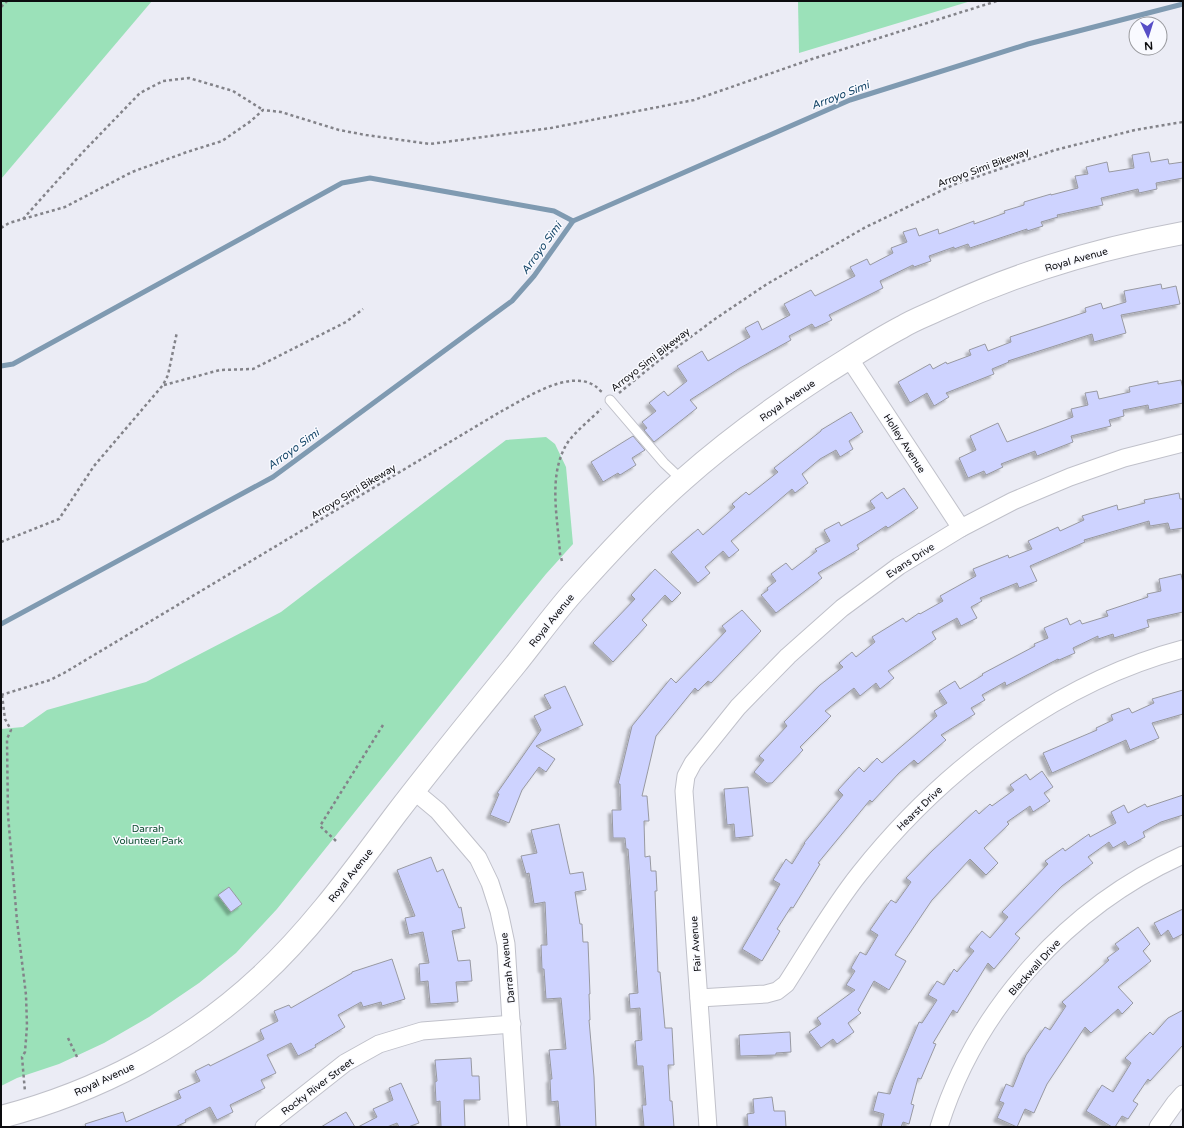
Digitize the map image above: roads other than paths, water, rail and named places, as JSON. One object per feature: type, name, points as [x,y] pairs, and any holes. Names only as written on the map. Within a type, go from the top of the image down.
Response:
[{"type":"main road","name":"Royal Avenue","points":[[1,1117],[64,1098],[153,1056],[192,1032],[261,976],[296,940],[334,896],[414,791],[575,590],[633,528],[682,480],[732,439],[789,397],[849,358],[903,326],[966,297],[1029,273],[1099,252],[1183,233]]},
{"type":"street","name":"Holley Avenue","points":[[849,358],[960,528]]},
{"type":"street","name":"Evans Drive","points":[[693,763],[738,707],[788,656],[836,613],[900,566],[960,528],[1013,501],[1070,477],[1124,458],[1183,443]]},
{"type":"street","name":"Hearst Drive","points":[[699,998],[766,994],[777,991],[786,984],[830,914],[858,875],[889,837],[923,802],[959,770],[1012,730],[1041,711],[1124,669],[1183,649]]},
{"type":"street","name":"Fair Avenue","points":[[693,763],[686,776],[684,791],[708,1127]]},
{"type":"street","name":"Darrah Avenue","points":[[414,791],[438,811],[478,858],[490,883],[499,911],[506,944],[518,1127]]},
{"type":"street","name":"Blackwall Drive","points":[[939,1127],[946,1106],[967,1059],[994,1014],[1026,973],[1066,931],[1112,895],[1161,865],[1183,855]]},
{"type":"street","name":"Rocky River Street","points":[[264,1127],[345,1063],[379,1044],[422,1031],[512,1024]]},
{"type":"street","points":[[1158,1127],[1183,1094]]},
{"type":"lane","points":[[610,400],[664,463],[682,480]]},
{"type":"waterway","name":"Arroyo Simi","points":[[1,624],[273,477],[512,301],[534,276],[573,221],[850,100],[1028,44],[1183,4]]},
{"type":"waterway","points":[[1,366],[13,364],[342,183],[370,178],[554,211],[573,221]]},
{"type":"park label","name":"Darrah Volunteer Park","points":[[148,834]]}]
